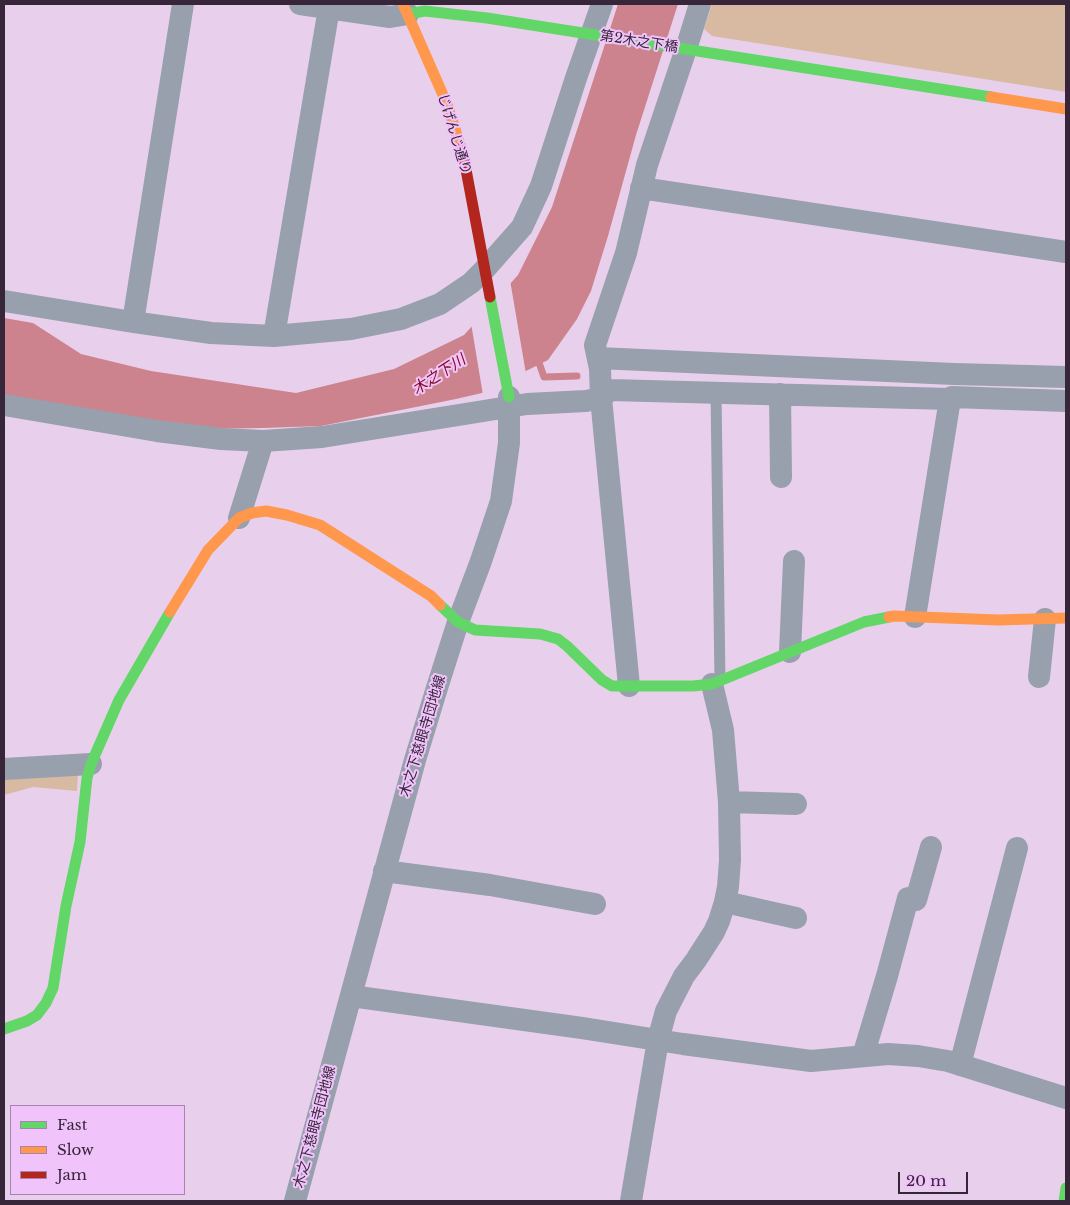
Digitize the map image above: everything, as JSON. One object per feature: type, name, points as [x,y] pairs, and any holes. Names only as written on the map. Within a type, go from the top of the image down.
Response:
[{"type":"street","points":[[133,322],[183,4]]},
{"type":"street","points":[[300,4],[390,17],[406,9]]},
{"type":"street","points":[[4,301],[211,333],[274,336],[352,329],[401,319],[440,304],[471,283],[522,227],[541,186],[596,35],[602,4]]},
{"type":"street","points":[[629,686],[598,358],[594,345],[626,253],[676,48],[700,4]]},
{"type":"street","points":[[274,336],[329,8]]},
{"type":"street","name":"第2木之下橋","points":[[406,9],[425,11],[488,11],[596,35],[1066,109]]},
{"type":"street","name":"じげんじ通り","points":[[406,9],[447,104],[464,159],[485,269]]},
{"type":"street","points":[[641,188],[1066,252]]},
{"type":"street","name":"木之下慈眼寺団地線","points":[[294,1201],[415,760],[458,622],[481,561],[500,501],[509,444],[509,402],[485,269]]},
{"type":"street","points":[[598,358],[954,374],[1066,377]]},
{"type":"street","points":[[4,405],[157,431],[220,439],[263,441],[322,437],[509,402],[527,404],[586,401],[601,398],[610,390],[950,399],[952,397],[1066,402]]},
{"type":"street","points":[[780,394],[781,477]]},
{"type":"street","points":[[915,617],[950,399]]},
{"type":"street","points":[[239,518],[263,441]]},
{"type":"street","points":[[4,1029],[37,1015],[46,1003],[53,988],[66,906],[80,842],[87,778],[91,764],[119,700],[208,550],[239,518],[252,513],[266,512],[287,515],[320,525],[430,596],[458,622],[475,630],[540,634],[558,639],[602,680],[612,686],[693,686],[716,683],[864,622],[894,616],[998,620],[1056,618],[1039,678]]},
{"type":"street","points":[[790,652],[794,560]]},
{"type":"street","points":[[631,1201],[658,1040],[666,1011],[684,976],[714,932],[725,902],[728,887],[730,860],[729,802],[723,730],[716,683]]},
{"type":"street","points":[[4,769],[91,764]]},
{"type":"street","points":[[729,802],[796,804]]},
{"type":"street","points":[[863,1056],[908,898],[916,900],[931,848]]},
{"type":"street","points":[[960,1065],[1017,848]]},
{"type":"street","points":[[384,871],[490,885],[595,904]]},
{"type":"street","points":[[725,902],[796,918]]},
{"type":"street","points":[[351,996],[811,1061],[888,1054],[918,1056],[948,1061],[1066,1098]]},
{"type":"street","points":[[1064,1201],[1066,1188]]},
{"type":"lane","points":[[716,393],[716,683]]},
{"type":"shaded area","points":[[712,4],[1066,4],[1066,92],[712,36],[704,29]]},
{"type":"shaded area","points":[[78,773],[77,791],[33,787],[4,795],[4,778]]},
{"type":"water","name":"木之下川","points":[[618,4],[678,4],[636,135],[591,291],[577,319],[548,360],[482,393],[321,426],[202,429],[4,396],[4,318],[33,323],[81,354],[151,371],[296,393],[394,369],[464,335],[518,275],[552,207]]},
{"type":"pier","points":[[510,280],[526,374],[483,395],[471,323]]},
{"type":"waterway","points":[[537,357],[544,377],[577,376]]},
{"type":"traffic: fast","points":[[408,14],[425,11],[487,18],[991,97]]},
{"type":"traffic: fast","points":[[490,297],[509,397]]},
{"type":"traffic: fast","points":[[440,605],[458,622],[475,630],[540,634],[558,639],[602,680],[612,686],[693,686],[712,684],[864,622],[889,617]]},
{"type":"traffic: fast","points":[[4,1029],[27,1021],[37,1015],[46,1003],[53,988],[66,906],[80,842],[87,778],[91,764],[119,700],[170,612]]},
{"type":"traffic: fast","points":[[1064,1201],[1066,1188]]},
{"type":"traffic: slow","points":[[403,4],[447,104],[461,148]]},
{"type":"traffic: slow","points":[[991,97],[1066,109]]},
{"type":"traffic: slow","points":[[170,612],[208,550],[239,518],[252,513],[266,511],[320,525],[431,596],[440,605]]},
{"type":"traffic: slow","points":[[889,617],[998,620],[1066,618]]},
{"type":"traffic: jam","points":[[461,148],[490,297]]}]
